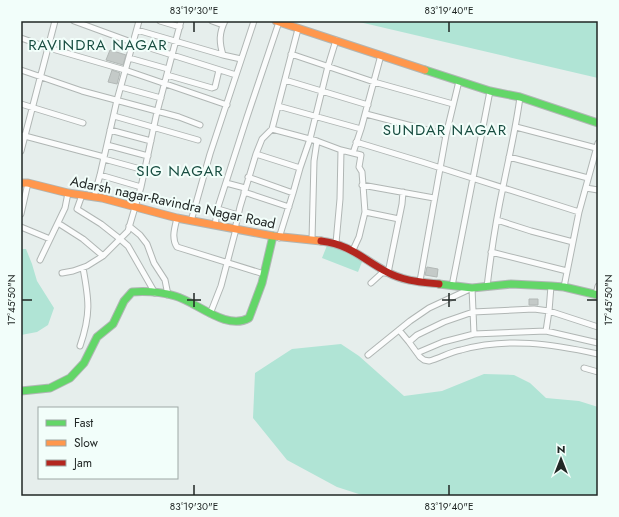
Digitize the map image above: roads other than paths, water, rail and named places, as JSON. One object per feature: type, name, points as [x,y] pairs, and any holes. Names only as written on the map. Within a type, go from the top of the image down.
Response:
[{"type":"street","points":[[21,151],[23,136],[33,108],[55,21]]},
{"type":"street","points":[[74,21],[134,43],[236,75]]},
{"type":"street","points":[[94,196],[117,100],[139,21]]},
{"type":"street","points":[[160,21],[180,27]]},
{"type":"street","points":[[62,273],[83,268],[102,256],[128,230],[141,187],[157,112],[181,21]]},
{"type":"street","points":[[212,21],[224,23],[220,38],[223,55]]},
{"type":"street","points":[[191,221],[254,21]]},
{"type":"street","points":[[215,225],[218,209],[277,22],[381,54],[490,91],[520,97],[598,123]]},
{"type":"street","points":[[210,314],[228,263],[248,177],[262,139],[272,129],[298,29]]},
{"type":"street","points":[[137,30],[241,59]]},
{"type":"street","points":[[21,38],[49,48],[125,70],[227,105]]},
{"type":"street","points":[[21,391],[50,388],[70,378],[84,363],[97,337],[113,324],[124,301],[130,293],[155,293],[176,296],[210,314],[241,323],[246,322],[249,318],[276,237],[289,207],[310,139],[336,40]]},
{"type":"street","points":[[291,54],[374,82],[453,104]]},
{"type":"street","points":[[353,153],[366,114],[381,54]]},
{"type":"street","points":[[129,58],[212,88],[215,87],[219,70]]},
{"type":"street","points":[[21,70],[82,91],[200,125]]},
{"type":"street","points":[[285,80],[368,105]]},
{"type":"street","points":[[420,281],[446,135],[459,81]]},
{"type":"street","points":[[121,87],[161,98]]},
{"type":"street","points":[[452,286],[490,91]]},
{"type":"street","points":[[488,287],[491,252],[502,188],[516,127],[520,97]]},
{"type":"street","points":[[21,104],[83,123]]},
{"type":"street","points":[[278,106],[361,129]]},
{"type":"street","points":[[366,114],[446,135]]},
{"type":"street","points":[[114,116],[198,140]]},
{"type":"street","points":[[516,127],[597,146],[579,212],[564,287]]},
{"type":"street","points":[[272,129],[361,155],[359,167],[362,172],[365,212],[359,237],[353,250]]},
{"type":"street","points":[[110,130],[151,141]]},
{"type":"street","points":[[23,136],[144,170]]},
{"type":"street","points":[[312,240],[314,161],[317,141]]},
{"type":"street","points":[[356,142],[579,212]]},
{"type":"street","points":[[107,144],[148,156]]},
{"type":"street","points":[[336,243],[340,199],[340,150]]},
{"type":"street","points":[[256,154],[300,168]]},
{"type":"street","points":[[509,158],[588,178]]},
{"type":"street","points":[[100,175],[141,187]]},
{"type":"street","points":[[248,177],[293,193]]},
{"type":"street","points":[[21,214],[25,183]]},
{"type":"street","name":"Adarsh nagar-Ravindra Nagar Road","points":[[25,183],[68,193],[94,196],[191,221],[276,237],[336,243],[353,250],[388,273],[408,280],[472,288],[511,284],[564,287],[597,295]]},
{"type":"street","points":[[226,183],[289,207]]},
{"type":"street","points":[[362,185],[434,198]]},
{"type":"street","points":[[586,188],[598,190]]},
{"type":"street","points":[[370,283],[382,273],[388,273],[403,192]]},
{"type":"street","points":[[40,260],[65,208],[68,193]]},
{"type":"street","points":[[82,194],[77,209],[101,224],[128,246],[155,293]]},
{"type":"street","points":[[218,209],[238,215]]},
{"type":"street","points":[[365,212],[399,219]]},
{"type":"street","points":[[177,218],[174,238],[174,243],[177,247],[264,274]]},
{"type":"street","points":[[497,220],[573,242]]},
{"type":"street","points":[[58,223],[83,239],[102,256]]},
{"type":"street","points":[[129,226],[140,235],[147,244],[154,263],[165,280],[168,295]]},
{"type":"street","points":[[21,227],[50,239]]},
{"type":"street","points":[[491,252],[567,271]]},
{"type":"street","points":[[80,346],[86,328],[89,304],[83,268]]},
{"type":"street","points":[[546,331],[551,286]]},
{"type":"street","points":[[597,295],[598,286]]},
{"type":"street","points":[[368,355],[429,308],[472,288],[474,334]]},
{"type":"street","points":[[409,342],[417,335],[444,322],[473,312],[534,309],[549,311],[598,327]]},
{"type":"street","points":[[399,330],[417,353],[424,360],[429,361],[460,350],[480,345],[518,342],[563,346],[598,354]]},
{"type":"street","points":[[417,353],[443,342],[474,334],[546,331],[598,343]]},
{"type":"street","points":[[584,368],[598,372]]},
{"type":"district","name":"RAVINDRA NAGAR","points":[[98,45]]},
{"type":"district","name":"SUNDAR NAGAR","points":[[445,130]]},
{"type":"district","name":"SIG NAGAR","points":[[180,171]]}]
